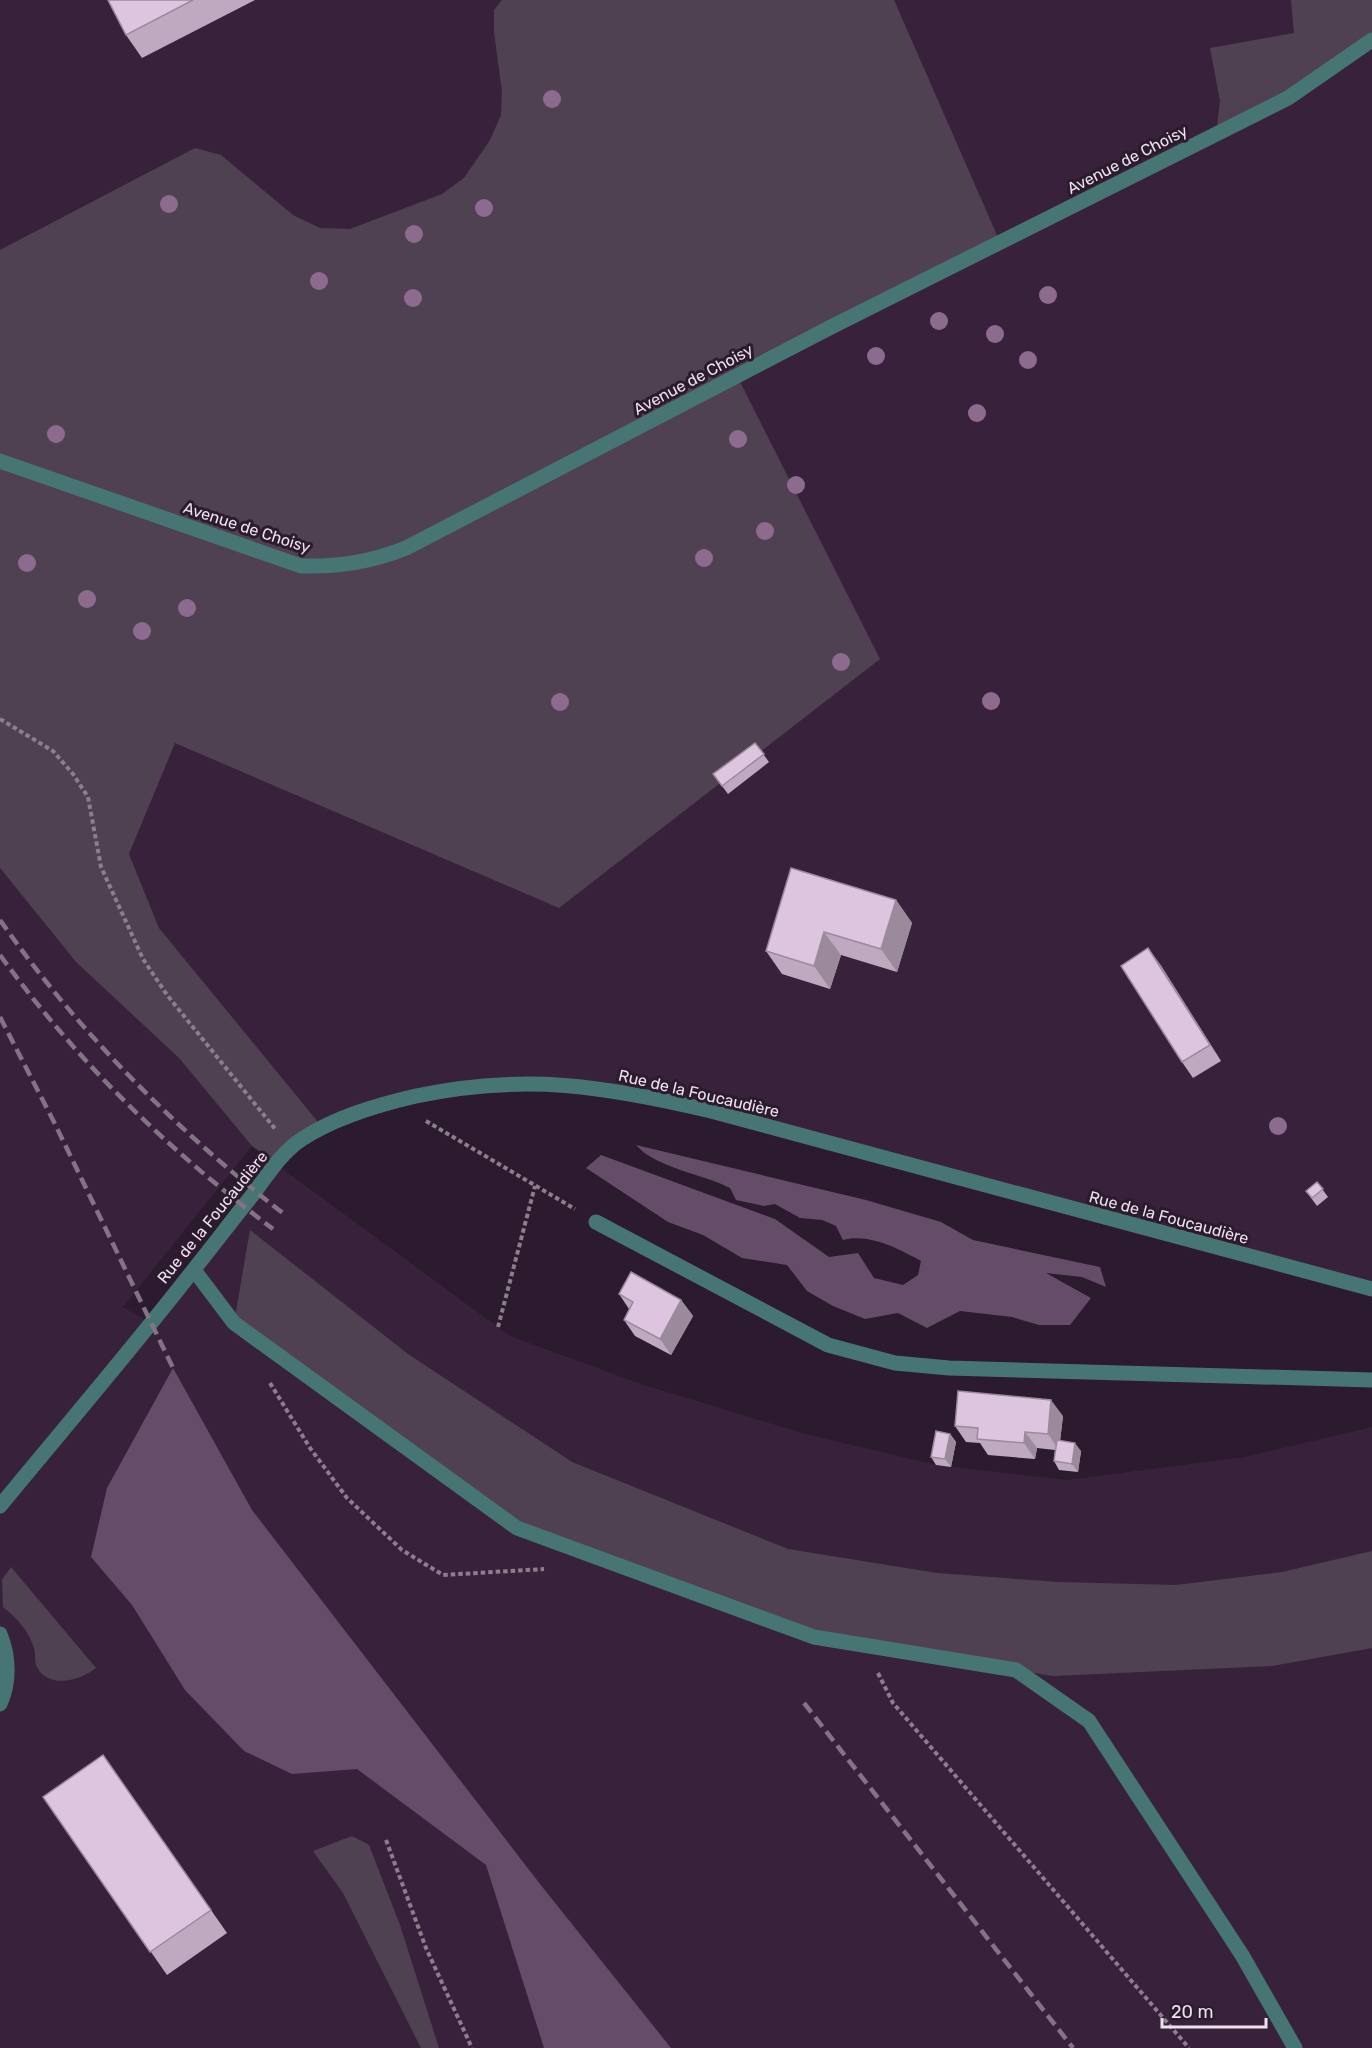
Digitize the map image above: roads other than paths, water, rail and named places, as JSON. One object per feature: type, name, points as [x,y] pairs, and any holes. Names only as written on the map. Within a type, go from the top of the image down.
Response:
[{"type":"street","name":"Avenue de Choisy","points":[[0,461],[301,566],[329,567],[382,558],[406,548],[833,326],[1288,98],[1372,40]]},
{"type":"street","name":"Rue de la Foucaudière","points":[[0,1506],[194,1270],[276,1164],[301,1140],[361,1111],[392,1101],[477,1085],[518,1082],[564,1084],[638,1094],[711,1111],[1372,1289]]},
{"type":"street","points":[[596,1222],[828,1345],[895,1363],[949,1368],[1372,1380]]},
{"type":"street","points":[[194,1270],[234,1323],[517,1528],[814,1637],[1016,1670],[1089,1721],[1242,1955],[1295,2048]]},
{"type":"street","points":[[0,1634],[5,1646],[8,1677],[0,1703]]},
{"type":"railway","points":[[0,920],[62,1002],[131,1078],[205,1148],[284,1214]]},
{"type":"railway","points":[[0,955],[61,1033],[126,1102],[196,1167],[273,1229]]},
{"type":"railway","points":[[0,1017],[55,1124],[173,1368]]},
{"type":"railway","points":[[804,1703],[1073,2048]]}]
